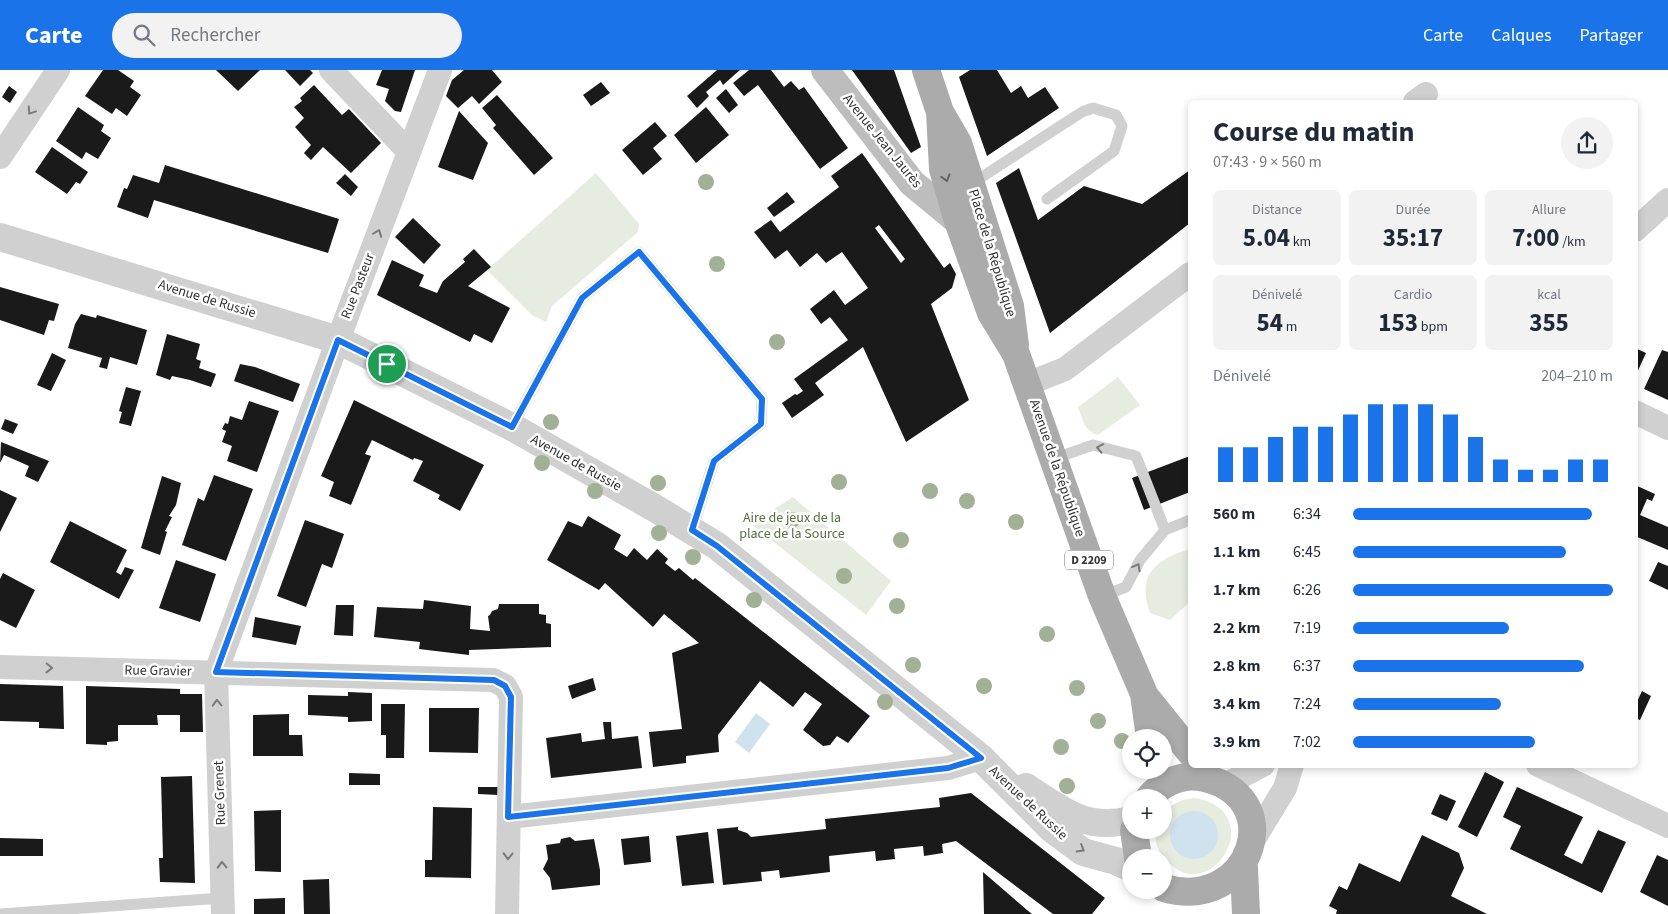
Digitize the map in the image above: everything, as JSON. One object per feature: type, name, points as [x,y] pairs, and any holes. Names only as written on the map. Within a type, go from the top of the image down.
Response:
[{"type":"main road","name":"Avenue Jean Jaurès","points":[[826,70],[912,183],[958,221],[1010,306]]},
{"type":"main road","name":"D 2209","points":[[926,70],[940,112]]},
{"type":"main road","name":"Place de la République","points":[[940,112],[943,169],[958,221],[991,313],[1016,354]]},
{"type":"main road","name":"Place de la République","points":[[940,112],[958,143],[1010,306],[1016,354]]},
{"type":"main road","name":"Avenue de la République","points":[[1016,354],[1102,596],[1144,694],[1188,749]]},
{"type":"main road","name":"Avenue de la République","points":[[1144,694],[1149,729]]},
{"type":"main road","points":[[1151,787],[1180,778],[1212,776],[1246,808],[1252,823],[1254,839],[1251,854],[1244,868],[1234,880],[1222,889],[1207,895],[1192,896],[1172,891]]},
{"type":"main road","points":[[1244,868],[1246,914]]},
{"type":"main road","points":[[1172,893],[1198,914]]},
{"type":"street","points":[[0,157],[58,70]]},
{"type":"street","points":[[331,70],[409,152]]},
{"type":"street","name":"Rue Pasteur","points":[[216,672],[440,70]]},
{"type":"street","points":[[1638,227],[1668,200]]},
{"type":"street","name":"Avenue de Russie","points":[[0,237],[338,340],[512,427],[692,530],[724,552],[981,758],[1054,805],[1086,823],[1113,824],[1122,822]]},
{"type":"street","points":[[1027,384],[1065,369],[1188,276]]},
{"type":"street","points":[[1638,413],[1668,428]]},
{"type":"street","name":"Rue Gravier","points":[[0,667],[494,680],[505,686],[511,697],[506,914]]},
{"type":"street","name":"Rue Grenet","points":[[216,672],[223,906]]},
{"type":"street","points":[[508,817],[948,768],[981,758]]},
{"type":"street","name":"Avenue de Russie","points":[[981,758],[1052,829],[1083,852],[1122,864]]},
{"type":"street","points":[[1212,776],[1249,768]]},
{"type":"street","points":[[1254,839],[1285,788],[1291,768]]},
{"type":"street","points":[[1544,768],[1668,826]]},
{"type":"lane","points":[[971,184],[1082,112],[1093,108],[1116,115],[1122,126],[1114,151],[1047,199]]},
{"type":"lane","points":[[512,427],[582,298],[639,252],[762,399],[761,424],[714,461],[692,530]]},
{"type":"lane","points":[[1053,459],[1094,445],[1136,456],[1165,530]]},
{"type":"lane","points":[[1102,596],[1126,587],[1140,560],[1165,530],[1188,521]]},
{"type":"lane","points":[[0,914],[223,906]]},
{"type":"green space","points":[[596,173],[639,224],[638,232],[552,306],[546,322],[532,315],[487,270]]},
{"type":"green space","points":[[1118,377],[1140,405],[1098,435],[1087,428],[1078,407]]},
{"type":"green space","name":"Aire de jeux de la place de la Source","points":[[793,497],[891,581],[866,615],[751,524]]},
{"type":"green space","points":[[1188,550],[1188,604],[1170,620],[1150,613],[1146,600],[1146,588],[1152,570],[1167,558]]},
{"type":"green space","points":[[1195,798],[1218,807],[1229,821],[1231,838],[1225,854],[1213,867],[1198,874],[1181,871],[1172,864],[1172,849],[1159,849],[1157,845],[1156,839],[1172,839],[1172,806],[1186,799]]},
{"type":"water","points":[[756,713],[770,724],[749,753],[735,742]]},
{"type":"water","points":[[1194,811],[1207,815],[1214,822],[1218,835],[1214,848],[1203,857],[1194,859],[1185,857],[1177,852],[1172,844],[1172,826],[1177,818],[1185,813]]},
{"type":"building","points":[[103,70],[118,70],[134,81],[130,87],[141,95],[127,116],[116,108],[112,114],[85,96]]},
{"type":"building","points":[[216,70],[260,70],[238,91]]},
{"type":"building","points":[[285,70],[310,70],[313,73],[300,86]]},
{"type":"building","points":[[382,70],[415,70],[401,112],[395,111],[385,101],[389,89],[376,85]]},
{"type":"building","points":[[464,70],[492,70],[502,82],[479,104],[472,96],[458,108],[446,96],[452,80]]},
{"type":"building","points":[[717,70],[740,70],[723,85],[720,80],[706,92],[709,96],[697,108],[687,96]]},
{"type":"building","points":[[749,70],[771,70],[784,87],[791,81],[799,90],[804,87],[848,148],[820,169],[758,85],[744,96],[733,83]]},
{"type":"building","points":[[852,70],[894,70],[921,147],[911,153]]},
{"type":"building","points":[[970,70],[997,70],[1011,93],[1021,86],[1028,98],[1045,87],[1059,108],[987,156],[959,77]]},
{"type":"building","points":[[601,82],[610,93],[591,106],[583,95]]},
{"type":"building","points":[[314,85],[342,115],[349,109],[381,143],[351,173],[323,147],[311,160],[304,153],[311,145],[295,127],[304,118],[294,107],[302,101],[300,98]]},
{"type":"building","points":[[9,86],[17,92],[10,103],[2,97]]},
{"type":"building","points":[[726,89],[738,105],[729,113],[716,98]]},
{"type":"building","points":[[497,95],[553,158],[534,175],[493,128],[496,125],[482,108]]},
{"type":"building","points":[[78,107],[104,125],[101,131],[111,138],[98,159],[86,152],[82,159],[56,141]]},
{"type":"building","points":[[706,107],[729,135],[696,163],[674,135]]},
{"type":"building","points":[[459,111],[488,143],[473,180],[438,167]]},
{"type":"building","points":[[655,122],[667,136],[653,148],[662,159],[643,175],[622,150]]},
{"type":"building","points":[[52,147],[88,172],[80,184],[76,182],[67,194],[35,172]]},
{"type":"building","points":[[862,153],[944,268],[950,263],[956,274],[952,288],[931,304],[969,400],[906,442],[863,347],[815,383],[824,395],[792,418],[782,403],[803,391],[794,379],[848,340],[830,317],[821,324],[810,309],[834,290],[845,305],[868,288],[842,252],[826,263],[817,253],[800,267],[787,250],[775,259],[754,232],[771,220],[780,232],[839,187],[831,176]],"holes":[[[879,225],[905,259],[901,263],[875,228]]]},
{"type":"building","points":[[165,165],[339,219],[328,253],[154,200],[148,218],[117,207],[124,188],[127,189],[133,175],[159,183]]},
{"type":"building","points":[[1019,168],[1038,220],[1084,186],[1142,204],[1188,171],[1188,225],[1050,333],[996,183]]},
{"type":"building","points":[[345,174],[358,187],[351,196],[336,183]]},
{"type":"building","points":[[787,192],[795,202],[774,217],[767,208]]},
{"type":"building","points":[[413,218],[441,245],[424,264],[395,237]]},
{"type":"building","points":[[474,249],[491,267],[468,286],[510,308],[492,343],[474,334],[470,342],[377,295],[392,260],[424,275],[419,286],[437,293],[443,281],[465,262],[463,259]]},
{"type":"building","points":[[0,287],[59,304],[54,321],[49,320],[44,335],[0,320]]},
{"type":"building","points":[[81,314],[96,318],[97,315],[147,330],[137,365],[110,357],[107,369],[99,367],[102,358],[68,348],[75,324]]},
{"type":"building","points":[[167,334],[200,344],[196,359],[201,361],[199,368],[216,374],[211,387],[172,376],[170,380],[156,375]]},
{"type":"building","points":[[1638,349],[1646,353],[1638,370]]},
{"type":"building","points":[[1662,350],[1668,352],[1668,400],[1644,389]]},
{"type":"building","points":[[52,353],[66,360],[51,391],[37,385]]},
{"type":"building","points":[[240,364],[255,367],[300,384],[293,402],[234,381]]},
{"type":"building","points":[[126,387],[141,391],[131,426],[119,423],[122,412],[119,411]]},
{"type":"building","points":[[354,400],[484,465],[460,511],[438,499],[440,495],[413,481],[423,461],[414,458],[413,460],[372,440],[365,454],[371,456],[351,505],[329,496],[334,482],[321,476]]},
{"type":"building","points":[[249,401],[279,411],[257,472],[227,461],[232,446],[222,442],[226,431],[222,429],[225,423],[228,424],[230,416],[242,420]]},
{"type":"building","points":[[5,419],[18,424],[13,434],[1,429]]},
{"type":"building","points":[[1,442],[49,461],[38,482],[25,476],[29,466],[4,455],[0,463]]},
{"type":"building","points":[[1188,457],[1188,493],[1144,510],[1132,478]]},
{"type":"building","points":[[214,475],[253,489],[226,561],[182,545],[198,498],[204,501]]},
{"type":"building","points":[[162,476],[181,483],[176,505],[169,516],[172,517],[165,531],[167,532],[160,555],[141,548]]},
{"type":"building","points":[[1638,486],[1655,494],[1652,501],[1647,499],[1640,515],[1668,527],[1668,550],[1638,537]]},
{"type":"building","points":[[0,490],[17,498],[0,532]]},
{"type":"building","points":[[588,516],[621,535],[614,549],[627,557],[634,548],[647,560],[657,549],[668,559],[665,563],[675,571],[679,568],[693,580],[695,578],[870,716],[848,743],[837,736],[830,745],[823,746],[803,730],[822,704],[805,692],[793,707],[760,681],[718,735],[719,752],[686,756],[686,763],[653,767],[649,732],[682,729],[672,653],[699,643],[664,614],[653,627],[605,583],[599,590],[547,560],[568,521],[582,527]]},
{"type":"building","points":[[305,520],[344,534],[332,568],[322,564],[306,607],[277,596]]},
{"type":"building","points":[[70,521],[127,550],[116,572],[121,575],[125,567],[134,570],[119,599],[50,562]]},
{"type":"building","points":[[176,560],[216,574],[200,622],[159,608]]},
{"type":"building","points":[[1658,562],[1668,566],[1668,590],[1649,581]]},
{"type":"building","points":[[3,573],[35,590],[16,628],[0,620],[0,579]]},
{"type":"building","points":[[424,600],[471,606],[470,629],[490,631],[488,616],[492,611],[498,609],[499,604],[539,604],[539,614],[546,615],[546,623],[551,624],[551,647],[469,650],[469,655],[419,649],[420,642],[374,637],[377,607],[423,609]]},
{"type":"building","points":[[336,605],[354,605],[353,636],[334,635]]},
{"type":"building","points":[[255,617],[301,626],[296,645],[252,637]]},
{"type":"building","points":[[593,678],[596,690],[572,699],[568,686]]},
{"type":"building","points":[[0,684],[63,686],[64,729],[39,728],[39,722],[0,721]]},
{"type":"building","points":[[86,686],[180,689],[180,694],[202,694],[203,732],[180,732],[180,715],[157,715],[158,725],[118,725],[118,741],[107,742],[107,745],[86,744]]},
{"type":"building","points":[[1642,691],[1651,696],[1640,720],[1638,719],[1638,700]]},
{"type":"building","points":[[348,692],[372,693],[372,721],[348,722],[348,717],[308,715],[308,695],[348,696]]},
{"type":"building","points":[[381,704],[405,704],[404,758],[386,758],[386,735],[381,735]]},
{"type":"building","points":[[429,708],[479,708],[478,753],[429,752]]},
{"type":"building","points":[[289,714],[289,735],[302,735],[303,756],[253,756],[253,715]]},
{"type":"building","points":[[603,722],[611,722],[612,739],[638,736],[642,768],[551,778],[546,738],[581,733],[582,742],[605,739]]},
{"type":"building","points":[[1485,772],[1504,782],[1477,837],[1458,827]]},
{"type":"building","points":[[349,773],[380,774],[380,785],[349,785]]},
{"type":"building","points":[[192,776],[195,883],[160,882],[159,858],[163,858],[161,777]]},
{"type":"building","points":[[478,787],[499,787],[498,795],[478,794]]},
{"type":"building","points":[[1517,787],[1583,817],[1564,855],[1582,864],[1598,830],[1626,842],[1602,893],[1510,849],[1521,826],[1503,817]]},
{"type":"building","points":[[971,793],[1105,898],[1092,914],[1053,914],[956,841],[942,844],[943,853],[924,856],[923,846],[894,849],[895,859],[876,861],[875,851],[829,856],[830,872],[780,878],[779,870],[761,872],[762,881],[723,885],[717,829],[738,827],[738,830],[747,833],[751,837],[826,829],[825,819],[940,807],[939,798]]},
{"type":"building","points":[[1440,794],[1456,801],[1447,821],[1431,814]]},
{"type":"building","points":[[433,807],[472,808],[471,878],[425,877],[425,860],[432,860]]},
{"type":"building","points":[[281,810],[281,872],[255,871],[254,811]]},
{"type":"building","points":[[708,832],[714,883],[682,886],[676,836]]},
{"type":"building","points":[[1422,835],[1459,853],[1464,868],[1451,896],[1487,914],[1336,914],[1337,910],[1329,906],[1339,886],[1347,890],[1359,863],[1400,882]]},
{"type":"building","points":[[649,836],[651,862],[624,865],[621,839]]},
{"type":"building","points":[[570,837],[575,841],[594,839],[600,870],[600,885],[552,890],[550,878],[543,869],[548,859],[546,845],[560,843],[561,839]]},
{"type":"building","points":[[0,838],[43,839],[43,856],[0,856]]},
{"type":"building","points":[[1657,855],[1668,860],[1668,906],[1640,892]]},
{"type":"building","points":[[983,872],[1027,910],[1032,914],[984,914]]},
{"type":"building","points":[[329,879],[330,914],[304,914],[303,880]]},
{"type":"building","points":[[285,898],[285,914],[254,914],[254,899]]},
{"type":"route","points":[[639,252],[762,399],[761,424],[714,461],[692,530],[717,546],[981,758],[948,768],[508,817],[511,697],[505,686],[494,680],[216,672],[338,340],[387,364],[512,427],[582,298],[639,252]]}]
